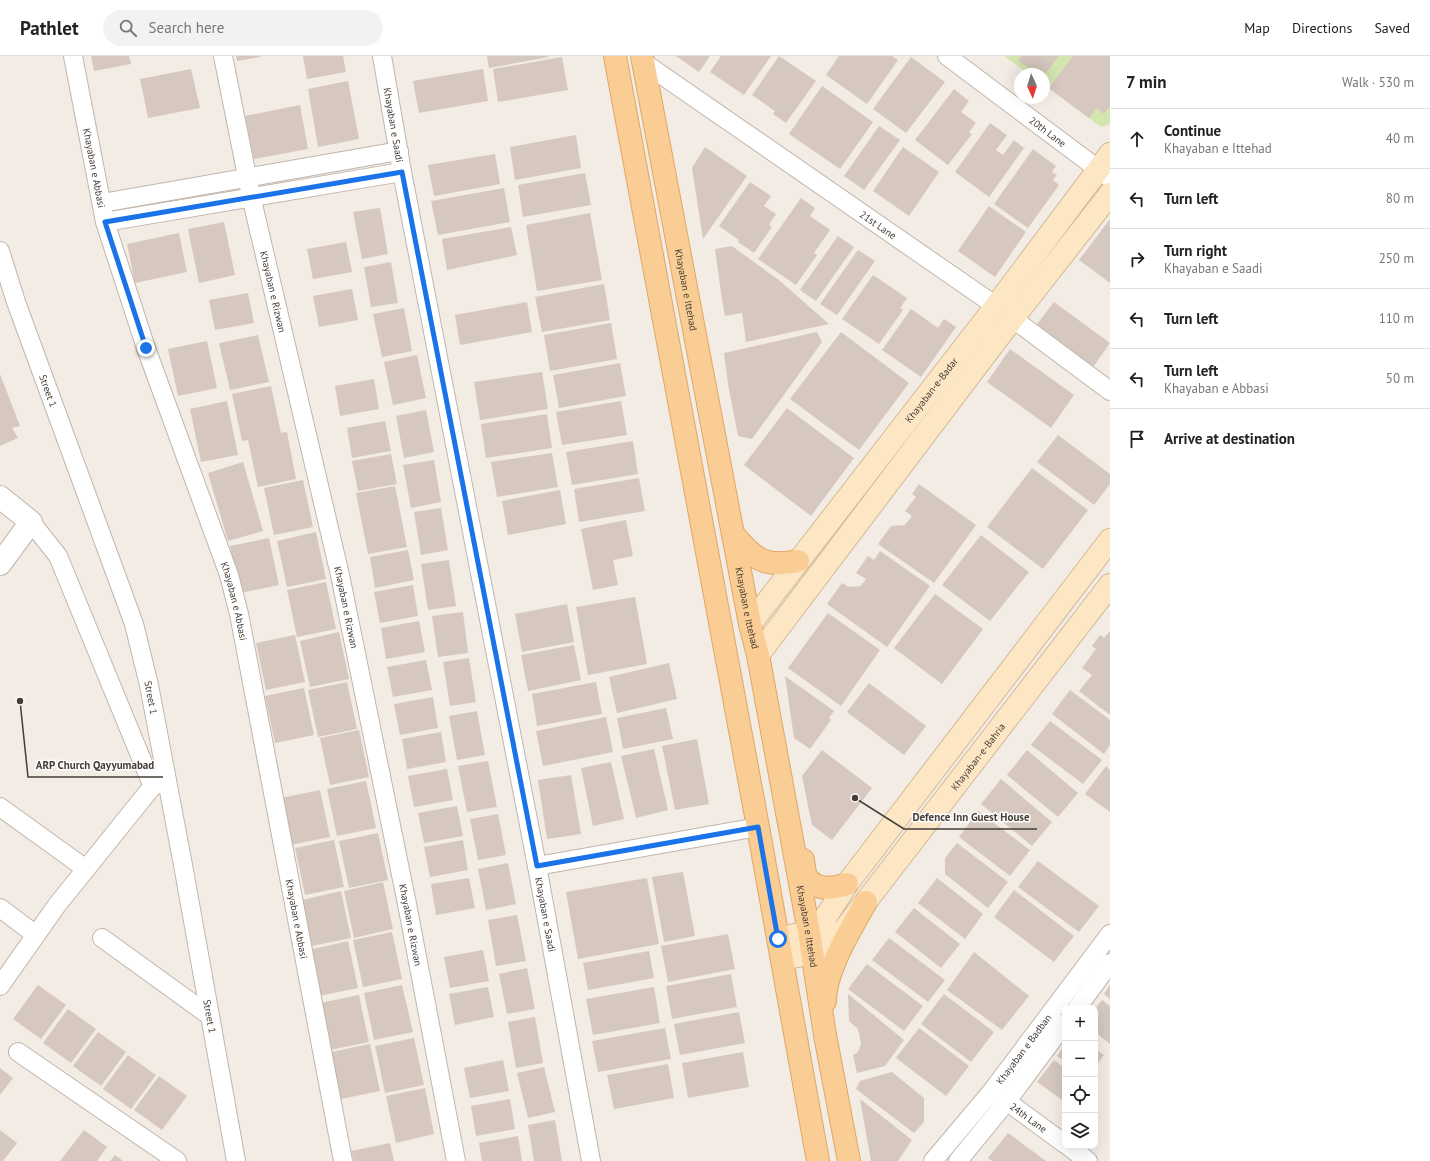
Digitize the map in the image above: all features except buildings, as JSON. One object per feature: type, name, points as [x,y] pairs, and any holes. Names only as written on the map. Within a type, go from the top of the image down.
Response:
[{"type":"main road","points":[[615,56],[758,827],[818,1161]]},
{"type":"main road","name":"Khayaban e Ittehad","points":[[642,59],[750,624],[758,655],[776,757],[813,938],[825,1035],[849,1161]]},
{"type":"main road","name":"Khayaban-e-Badar","points":[[758,655],[1005,312],[1106,167]]},
{"type":"main road","name":"Khayaban-e-Badar","points":[[750,624],[798,562],[1005,312],[1110,194]]},
{"type":"main road","points":[[733,534],[756,558],[770,563],[784,564],[798,562]]},
{"type":"main road","points":[[813,938],[846,884],[1110,540]]},
{"type":"main road","name":"Khayaban-e-Bahria","points":[[780,949],[844,930],[1110,585]]},
{"type":"main road","points":[[776,757],[788,768],[806,875],[809,880],[818,886],[833,888],[846,884]]},
{"type":"main road","points":[[825,1035],[825,998],[828,980],[838,953],[866,902]]},
{"type":"main road","points":[[780,949],[784,929],[795,929],[804,923],[813,938]]},
{"type":"main road","points":[[813,938],[826,925],[829,929],[836,932],[844,930]]},
{"type":"street","name":"Khayaban e Abbasi","points":[[73,56],[105,222],[146,348],[229,575],[234,593],[343,1161]]},
{"type":"street","name":"Khayaban e Rizwan","points":[[223,56],[251,196],[340,575],[407,904],[456,1161]]},
{"type":"street","name":"Khayaban e Saadi","points":[[382,56],[402,172],[537,866],[591,1161]]},
{"type":"street","name":"20th Lane","points":[[947,56],[1106,167]]},
{"type":"street","name":"21st Lane","points":[[642,59],[1005,312],[1110,391]]},
{"type":"street","points":[[102,203],[399,151]]},
{"type":"street","points":[[105,222],[251,196],[402,172]]},
{"type":"street","name":"Street 1","points":[[0,251],[16,302],[134,624],[149,685],[236,1161]]},
{"type":"street","points":[[0,497],[32,522],[58,556],[153,786]]},
{"type":"street","points":[[0,564],[32,522]]},
{"type":"street","points":[[0,986],[56,906],[165,770]]},
{"type":"street","points":[[0,807],[86,869]]},
{"type":"street","points":[[537,866],[758,827]]},
{"type":"street","points":[[0,908],[36,935]]},
{"type":"street","name":"Khayaban e Badban","points":[[933,1161],[992,1091],[1110,934]]},
{"type":"street","points":[[102,938],[210,1016]]},
{"type":"street","points":[[1078,1005],[1110,963]]},
{"type":"street","name":"Khayaban e Badban","points":[[958,1161],[1007,1101],[1062,1027]]},
{"type":"street","points":[[18,1052],[177,1161]]},
{"type":"street","name":"24th Lane","points":[[992,1091],[1062,1142]]},
{"type":"street","points":[[1072,1149],[1088,1161]]},
{"type":"green space","points":[[1004,56],[1110,56],[1110,124],[1101,127],[1050,89],[1050,68],[1021,68]]},
{"type":"place","name":"ARP Church Qayyumabad","points":[[20,701]]},
{"type":"place","name":"Defence Inn Guest House","points":[[855,798]]},
{"type":"route","points":[[146,348],[105,222],[251,196],[402,172],[537,866],[758,827],[778,939]]}]
